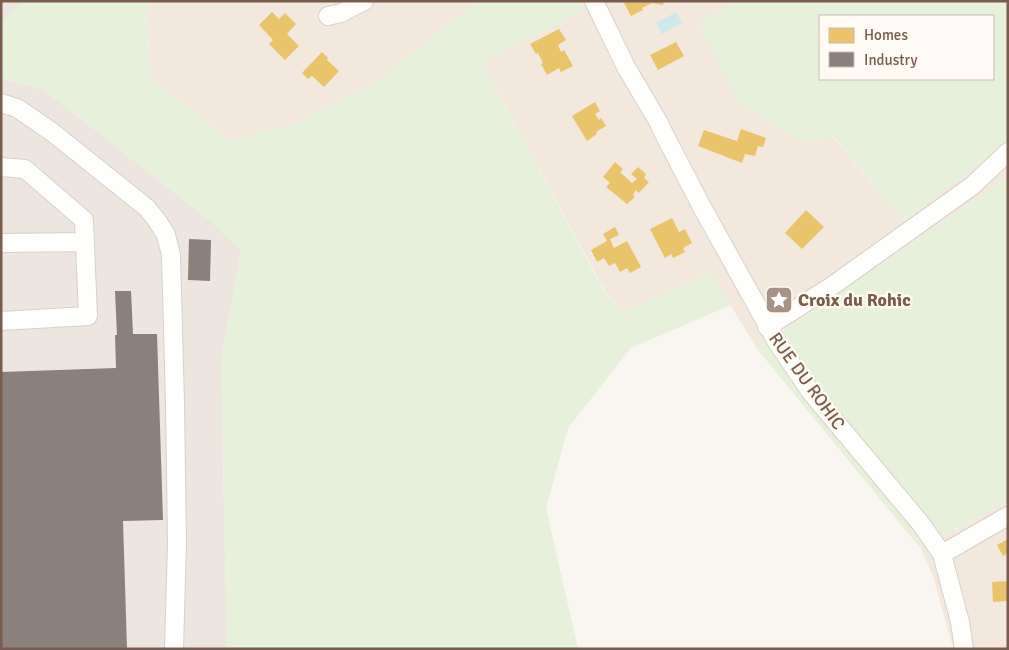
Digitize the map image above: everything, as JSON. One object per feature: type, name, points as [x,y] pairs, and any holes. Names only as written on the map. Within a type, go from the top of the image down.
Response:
[{"type":"street","points":[[328,16],[341,13],[364,1]]},
{"type":"street","name":"RUE DU ROHIC","points":[[594,1],[626,67],[659,123],[662,132],[767,327],[810,391],[921,524],[942,554],[960,622],[964,649]]},
{"type":"street","points":[[1,104],[17,108],[52,132],[147,208],[166,235],[171,255],[176,402],[177,544],[174,649]]},
{"type":"street","points":[[767,327],[832,286],[972,186],[1008,152]]},
{"type":"street","points":[[1,167],[26,169],[84,220],[88,316],[1,321]]},
{"type":"street","points":[[1,242],[85,242]]},
{"type":"street","points":[[942,554],[1008,516]]},
{"type":"shaded area","points":[[1,1],[23,1],[1,24]]},
{"type":"shaded area","points":[[152,1],[479,1],[410,54],[382,80],[293,125],[230,140],[151,79],[146,9]]},
{"type":"shaded area","points":[[579,1],[739,1],[698,24],[799,141],[833,137],[904,221],[1008,140],[1008,177],[757,349],[711,273],[623,312],[605,291],[482,63],[583,10]]},
{"type":"shaded area","points":[[1,74],[5,79],[44,90],[209,220],[241,250],[221,362],[227,649],[1,649]]},
{"type":"shaded area","points":[[1008,501],[1008,649],[948,649],[953,648],[933,576],[921,549]]},
{"type":"green space","points":[[23,1],[152,1],[146,9],[151,79],[230,140],[293,125],[382,80],[410,54],[479,1],[579,1],[584,10],[482,63],[604,291],[623,312],[711,273],[731,305],[631,348],[568,428],[546,508],[578,649],[227,649],[221,362],[241,250],[209,220],[44,90],[5,79],[1,74],[1,24]]},
{"type":"green space","points":[[739,1],[1008,1],[1008,140],[904,221],[834,137],[799,141],[739,103],[698,24]]},
{"type":"green space","points":[[1008,177],[1008,501],[921,549],[757,349]]},
{"type":"water","points":[[676,12],[682,23],[662,34],[656,23]]},
{"type":"building: Homes","points":[[623,1],[664,1],[663,5],[652,3],[631,16]]},
{"type":"building: Homes","points":[[272,12],[279,19],[285,13],[296,24],[287,34],[299,46],[285,60],[269,44],[273,40],[259,25]]},
{"type":"building: Homes","points":[[559,29],[566,40],[558,45],[561,52],[564,50],[573,66],[561,72],[559,68],[547,75],[538,53],[536,54],[530,44]]},
{"type":"building: Homes","points":[[676,42],[684,56],[658,70],[650,55]]},
{"type":"building: Homes","points":[[322,52],[328,58],[327,60],[339,71],[324,87],[312,76],[308,79],[302,73]]},
{"type":"building: Homes","points":[[595,102],[600,111],[595,114],[599,120],[601,118],[606,126],[587,141],[572,116]]},
{"type":"building: Homes","points":[[741,129],[766,138],[763,147],[758,146],[755,156],[745,154],[742,163],[698,146],[704,130],[737,141]]},
{"type":"building: Homes","points":[[615,162],[623,169],[620,172],[632,183],[637,179],[631,174],[638,167],[646,174],[644,178],[649,182],[639,193],[636,190],[633,195],[635,197],[627,204],[606,187],[610,183],[603,177]]},
{"type":"building: Homes","points":[[806,210],[824,227],[802,249],[785,233]]},
{"type":"building: Homes","points":[[672,218],[679,232],[685,229],[692,243],[683,248],[685,252],[673,258],[671,254],[665,258],[650,229]]},
{"type":"building: Homes","points":[[615,227],[619,235],[610,239],[614,248],[627,241],[641,267],[630,273],[627,268],[620,272],[615,263],[609,266],[604,258],[597,262],[591,250],[607,241],[603,234]]},
{"type":"building: Homes","points":[[1008,539],[1008,553],[1003,556],[997,545]]},
{"type":"building: Homes","points":[[1008,581],[1008,601],[993,602],[992,582]]},
{"type":"building: Industry","points":[[189,239],[211,240],[210,281],[188,280]]},
{"type":"building: Industry","points":[[115,291],[131,291],[133,334],[157,334],[163,520],[123,521],[127,649],[1,649],[1,372],[116,368]]},
{"type":"place","name":"Croix du Rohic","points":[[779,300]]}]
